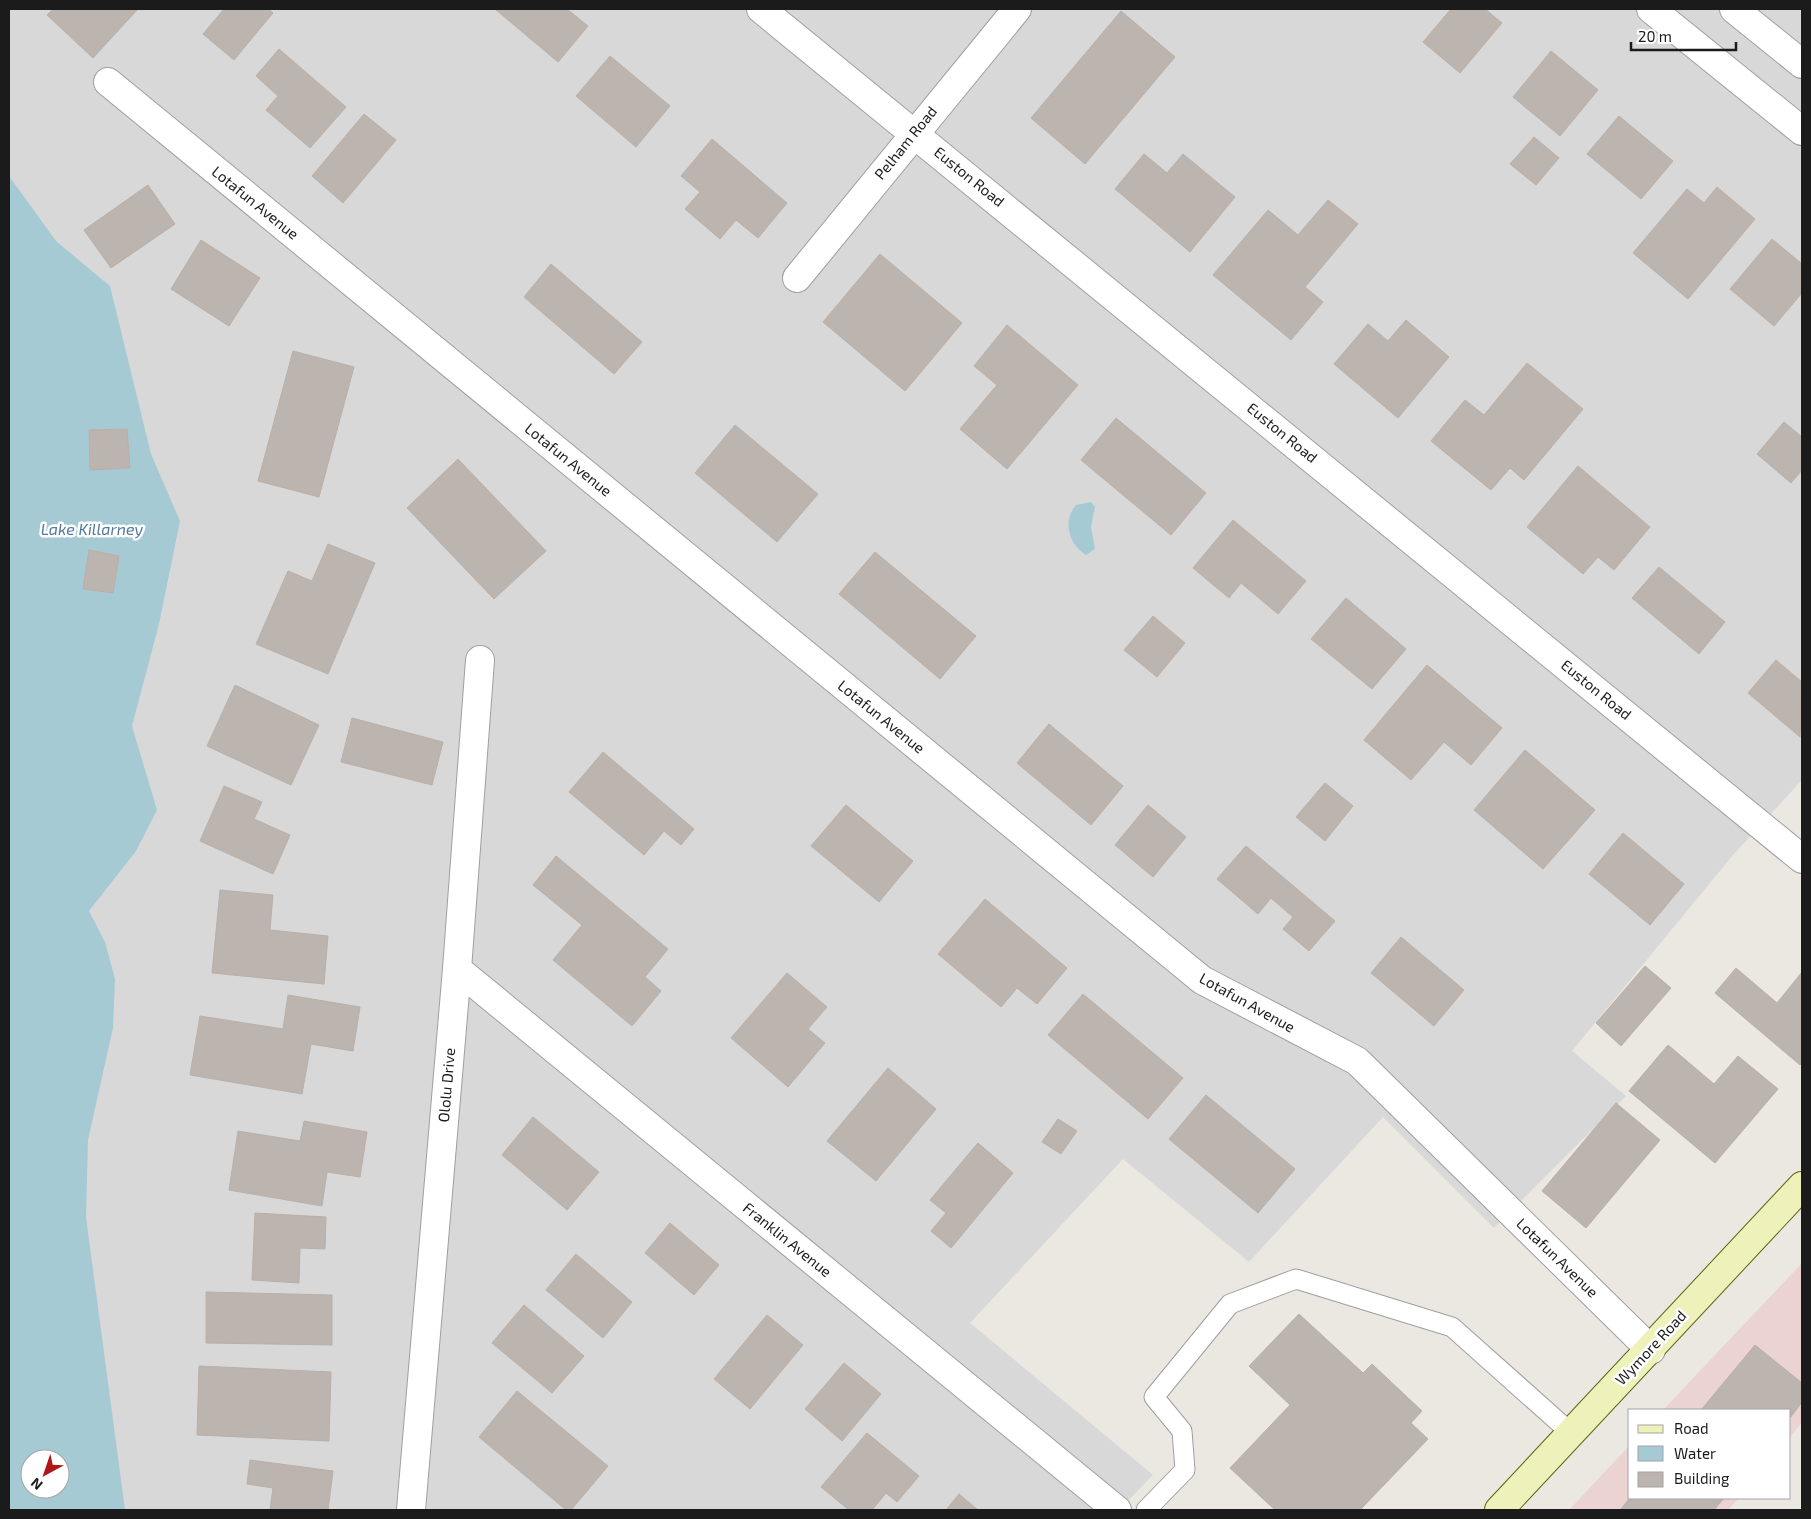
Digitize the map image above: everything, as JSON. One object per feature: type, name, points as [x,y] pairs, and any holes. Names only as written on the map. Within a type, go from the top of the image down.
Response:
[{"type":"main road","name":"Wymore Road","points":[[1499,1510],[1570,1433],[1651,1350],[1802,1186]]},
{"type":"street","name":"Euston Road","points":[[761,9],[1802,859]]},
{"type":"street","name":"Pelham Road","points":[[796,278],[1017,9]]},
{"type":"street","points":[[1651,9],[1802,131]]},
{"type":"street","points":[[1734,9],[1802,64]]},
{"type":"street","name":"Lotafun Avenue","points":[[108,82],[1202,980],[1356,1061],[1651,1350]]},
{"type":"street","name":"Ololu Drive","points":[[411,1510],[457,969],[480,660]]},
{"type":"street","name":"Franklin Avenue","points":[[457,969],[1117,1510]]},
{"type":"lane","points":[[1146,1510],[1185,1470],[1182,1431],[1154,1397],[1230,1304],[1296,1280],[1452,1327],[1570,1433]]},
{"type":"shaded area","points":[[9,9],[1802,9],[1802,780],[1733,855],[1572,1051],[1626,1096],[1494,1228],[1383,1117],[1249,1262],[1123,1159],[970,1323],[1153,1475],[1119,1510],[9,1510]]},
{"type":"shaded area","points":[[1802,1263],[1802,1422],[1791,1436],[1791,1409],[1664,1409]]},
{"type":"shaded area","points":[[1628,1447],[1628,1499],[1738,1499],[1728,1510],[1569,1510]]},
{"type":"water","name":"Lake Killarney","points":[[9,176],[56,241],[110,286],[151,454],[180,521],[159,624],[132,726],[157,810],[136,851],[89,911],[105,942],[115,979],[113,1028],[88,1140],[86,1217],[125,1510],[9,1510]]},
{"type":"water","points":[[1091,502],[1095,507],[1091,527],[1095,549],[1086,555],[1080,551],[1072,539],[1069,532],[1069,518],[1076,505]]},
{"type":"building","points":[[53,9],[138,9],[93,58],[47,15]]},
{"type":"building","points":[[224,9],[268,9],[273,13],[234,60],[203,34]]},
{"type":"building","points":[[495,9],[567,9],[588,26],[558,62]]},
{"type":"building","points":[[1451,9],[1485,9],[1502,23],[1460,73],[1423,42]]},
{"type":"building","points":[[1121,11],[1175,57],[1085,164],[1031,118]]},
{"type":"building","points":[[279,49],[346,107],[310,148],[266,110],[278,96],[256,76]]},
{"type":"building","points":[[1551,51],[1598,90],[1560,136],[1513,97]]},
{"type":"building","points":[[610,56],[670,106],[636,147],[576,96]]},
{"type":"building","points":[[364,114],[396,140],[343,203],[312,176]]},
{"type":"building","points":[[1619,116],[1673,161],[1641,199],[1587,154]]},
{"type":"building","points":[[1534,137],[1559,158],[1536,185],[1510,164]]},
{"type":"building","points":[[712,139],[787,203],[758,238],[736,220],[720,239],[685,209],[700,192],[681,176]]},
{"type":"building","points":[[1144,154],[1167,173],[1183,154],[1235,197],[1190,252],[1115,189]]},
{"type":"building","points":[[148,185],[175,224],[111,268],[84,230]]},
{"type":"building","points":[[1717,187],[1755,219],[1688,299],[1633,253],[1687,189],[1704,203]]},
{"type":"building","points":[[1328,200],[1358,224],[1305,287],[1323,302],[1291,340],[1213,275],[1268,210],[1298,235]]},
{"type":"building","points":[[1772,239],[1802,264],[1802,293],[1774,326],[1730,289]]},
{"type":"building","points":[[201,240],[260,278],[229,326],[171,289]]},
{"type":"building","points":[[880,254],[962,323],[905,391],[823,322]]},
{"type":"building","points":[[551,264],[642,342],[614,374],[524,297]]},
{"type":"building","points":[[1406,320],[1449,357],[1398,418],[1334,364],[1368,324],[1388,341]]},
{"type":"building","points":[[1007,325],[1078,385],[1007,469],[960,429],[997,385],[974,366]]},
{"type":"building","points":[[293,351],[354,367],[319,497],[258,481]]},
{"type":"building","points":[[1527,363],[1583,409],[1524,480],[1510,468],[1491,490],[1431,441],[1465,400],[1484,415]]},
{"type":"building","points":[[1116,418],[1206,493],[1171,535],[1081,460]]},
{"type":"building","points":[[1784,422],[1802,437],[1802,470],[1791,483],[1757,454]]},
{"type":"building","points":[[735,425],[818,494],[777,542],[695,473]]},
{"type":"building","points":[[127,429],[130,468],[90,470],[89,430]]},
{"type":"building","points":[[458,459],[546,551],[494,599],[407,508]]},
{"type":"building","points":[[1578,466],[1650,527],[1614,570],[1598,557],[1583,574],[1527,527]]},
{"type":"building","points":[[1233,520],[1306,581],[1278,614],[1241,583],[1229,598],[1193,568]]},
{"type":"building","points":[[328,544],[375,563],[328,674],[256,644],[288,571],[312,581]]},
{"type":"building","points":[[89,550],[119,556],[113,593],[83,589]]},
{"type":"building","points":[[875,552],[976,636],[940,679],[839,594]]},
{"type":"building","points":[[1659,567],[1725,622],[1699,654],[1632,598]]},
{"type":"building","points":[[1346,598],[1406,649],[1372,689],[1311,639]]},
{"type":"building","points":[[1153,616],[1185,643],[1157,677],[1124,650]]},
{"type":"building","points":[[1776,660],[1802,682],[1800,737],[1748,693]]},
{"type":"building","points":[[1427,665],[1502,728],[1471,765],[1444,742],[1411,780],[1364,740]]},
{"type":"building","points":[[235,685],[319,725],[291,785],[207,746]]},
{"type":"building","points":[[352,718],[443,742],[432,785],[341,762]]},
{"type":"building","points":[[1049,724],[1123,786],[1091,825],[1017,763]]},
{"type":"building","points":[[1525,750],[1595,810],[1543,869],[1474,810]]},
{"type":"building","points":[[603,752],[694,829],[681,845],[664,831],[644,855],[569,792]]},
{"type":"building","points":[[1325,783],[1353,806],[1325,841],[1296,817]]},
{"type":"building","points":[[224,786],[262,802],[254,819],[290,835],[273,874],[200,841]]},
{"type":"building","points":[[846,805],[913,861],[879,902],[811,846]]},
{"type":"building","points":[[1148,805],[1186,837],[1153,877],[1115,845]]},
{"type":"building","points":[[1623,833],[1684,884],[1650,925],[1589,874]]},
{"type":"building","points":[[1246,846],[1335,921],[1309,951],[1283,929],[1293,917],[1271,898],[1258,914],[1217,879]]},
{"type":"building","points":[[556,856],[668,949],[645,977],[661,991],[632,1026],[553,960],[582,925],[533,885]]},
{"type":"building","points":[[220,890],[273,895],[270,930],[328,936],[324,984],[212,973]]},
{"type":"building","points":[[985,899],[1067,968],[1037,1004],[1017,988],[1001,1007],[938,954]]},
{"type":"building","points":[[1401,937],[1464,990],[1434,1026],[1371,973]]},
{"type":"building","points":[[1645,966],[1671,988],[1621,1046],[1596,1023]]},
{"type":"building","points":[[1736,968],[1777,1003],[1802,972],[1802,1062],[1800,1065],[1715,993]]},
{"type":"building","points":[[787,973],[827,1007],[808,1029],[825,1043],[788,1087],[731,1038]]},
{"type":"building","points":[[1083,994],[1183,1078],[1148,1119],[1048,1035]]},
{"type":"building","points":[[288,995],[360,1007],[353,1051],[311,1044],[302,1094],[190,1075],[200,1016],[283,1029]]},
{"type":"building","points":[[1668,1045],[1714,1084],[1738,1056],[1778,1089],[1715,1163],[1629,1091]]},
{"type":"building","points":[[888,1068],[936,1109],[876,1181],[827,1141]]},
{"type":"building","points":[[1206,1095],[1295,1169],[1258,1213],[1169,1139]]},
{"type":"building","points":[[1616,1103],[1660,1140],[1586,1228],[1542,1191]]},
{"type":"building","points":[[533,1117],[599,1172],[567,1210],[502,1155]]},
{"type":"building","points":[[1058,1119],[1077,1131],[1061,1154],[1042,1142]]},
{"type":"building","points":[[304,1121],[367,1132],[360,1177],[327,1172],[322,1206],[229,1190],[238,1131],[300,1141]]},
{"type":"building","points":[[978,1143],[1013,1173],[951,1248],[931,1231],[946,1213],[930,1200]]},
{"type":"building","points":[[255,1213],[326,1217],[325,1249],[300,1248],[299,1283],[252,1280]]},
{"type":"building","points":[[670,1223],[719,1265],[694,1295],[645,1253]]},
{"type":"building","points":[[576,1254],[632,1302],[603,1338],[546,1290]]},
{"type":"building","points":[[206,1292],[332,1295],[332,1345],[206,1343]]},
{"type":"building","points":[[524,1305],[584,1356],[552,1393],[492,1343]]},
{"type":"building","points":[[1299,1314],[1363,1373],[1372,1364],[1422,1411],[1411,1423],[1428,1439],[1360,1510],[1275,1510],[1230,1468],[1290,1405],[1249,1366]]},
{"type":"building","points":[[767,1315],[803,1345],[750,1409],[714,1379]]},
{"type":"building","points":[[1755,1345],[1802,1383],[1802,1402],[1791,1417],[1791,1409],[1702,1409]]},
{"type":"building","points":[[844,1363],[881,1394],[842,1441],[805,1409]]},
{"type":"building","points":[[199,1366],[331,1372],[329,1441],[197,1435]]},
{"type":"building","points":[[517,1391],[608,1466],[571,1510],[566,1510],[479,1437]]},
{"type":"building","points":[[867,1433],[919,1476],[897,1502],[886,1493],[872,1510],[849,1510],[821,1487]]},
{"type":"building","points":[[250,1460],[333,1471],[328,1510],[270,1510],[273,1488],[247,1484]]},
{"type":"building","points":[[959,1494],[978,1510],[946,1510]]},
{"type":"building","points":[[1629,1499],[1723,1499],[1714,1510],[1620,1510]]}]
